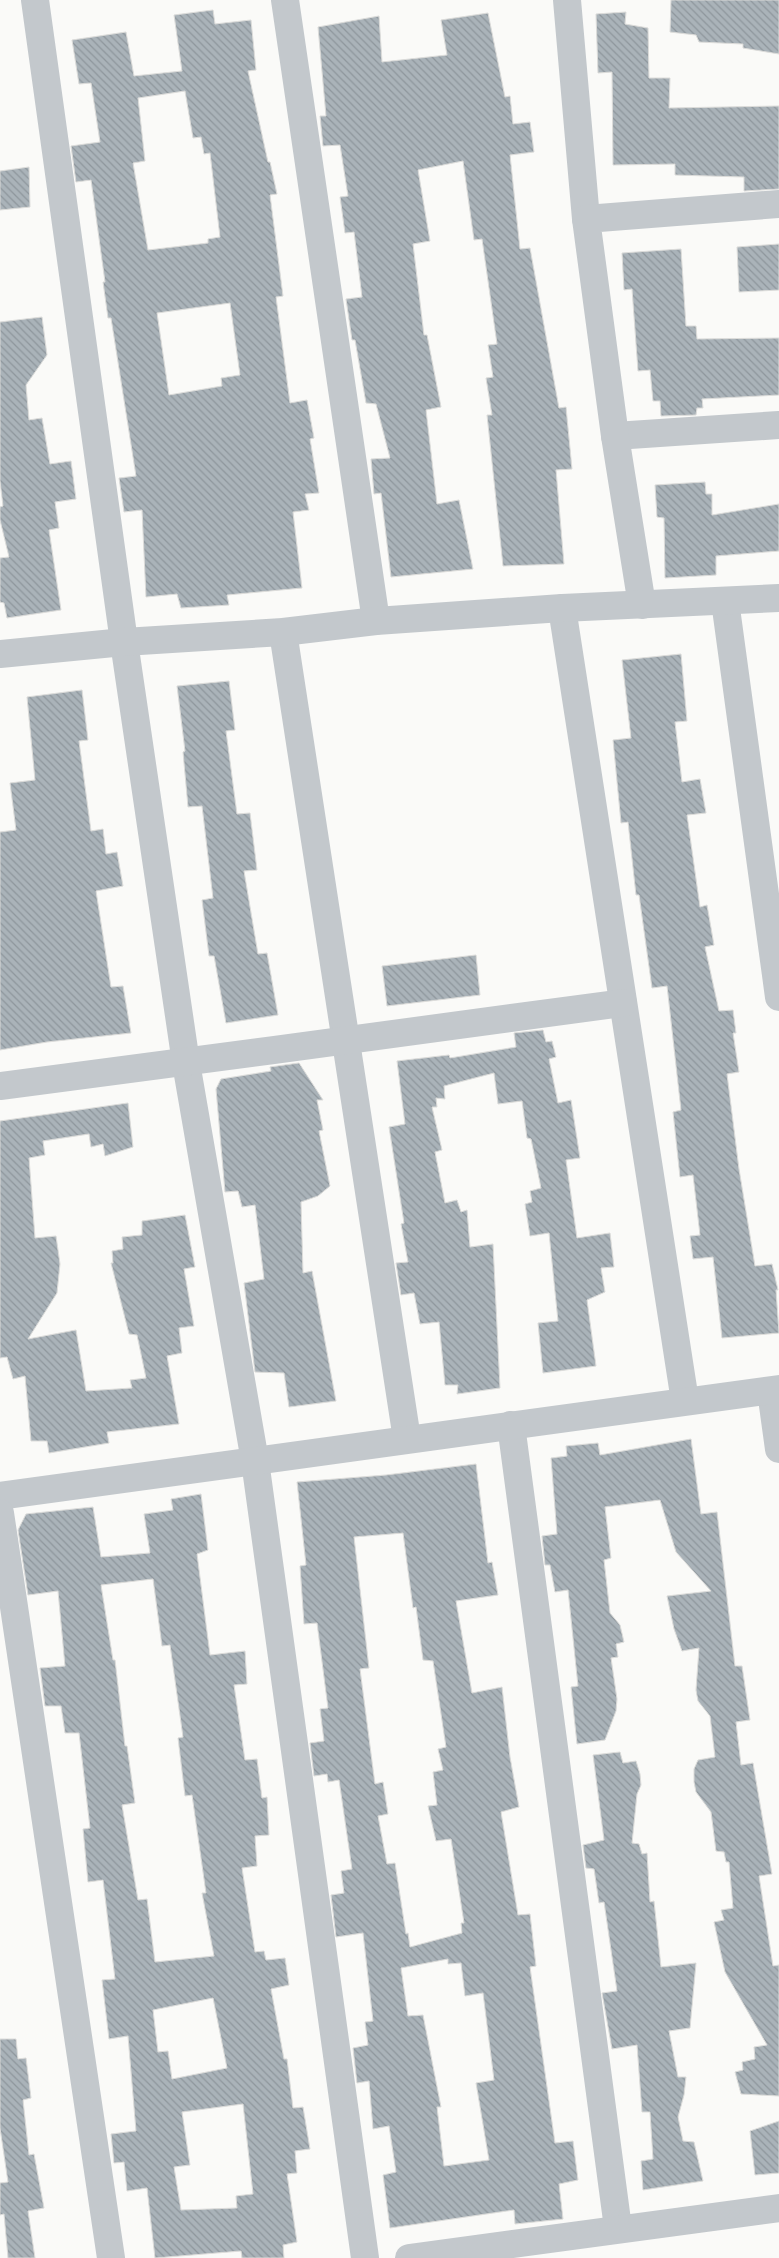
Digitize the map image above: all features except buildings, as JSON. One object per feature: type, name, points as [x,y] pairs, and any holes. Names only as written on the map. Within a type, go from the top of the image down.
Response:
[{"type":"street","points":[[35,0],[124,642],[186,1063],[254,1461],[365,2258]]},
{"type":"street","points":[[285,0],[376,621]]},
{"type":"street","points":[[567,0],[586,220],[615,436],[642,605]]},
{"type":"street","points":[[586,220],[779,204]]},
{"type":"street","points":[[615,436],[779,425]]},
{"type":"street","points":[[0,654],[124,642],[282,632],[376,621],[562,608],[779,598]]},
{"type":"street","points":[[725,601],[778,987]]},
{"type":"street","points":[[562,608],[685,1401]]},
{"type":"street","points":[[282,632],[408,1439]]},
{"type":"street","points":[[0,1086],[186,1063],[346,1039],[623,1003]]},
{"type":"street","points":[[0,1496],[775,1390],[779,1449]]},
{"type":"street","points":[[511,1425],[618,2228]]},
{"type":"street","points":[[0,1513],[111,2258]]},
{"type":"street","points":[[409,2258],[618,2228],[779,2208]]}]
